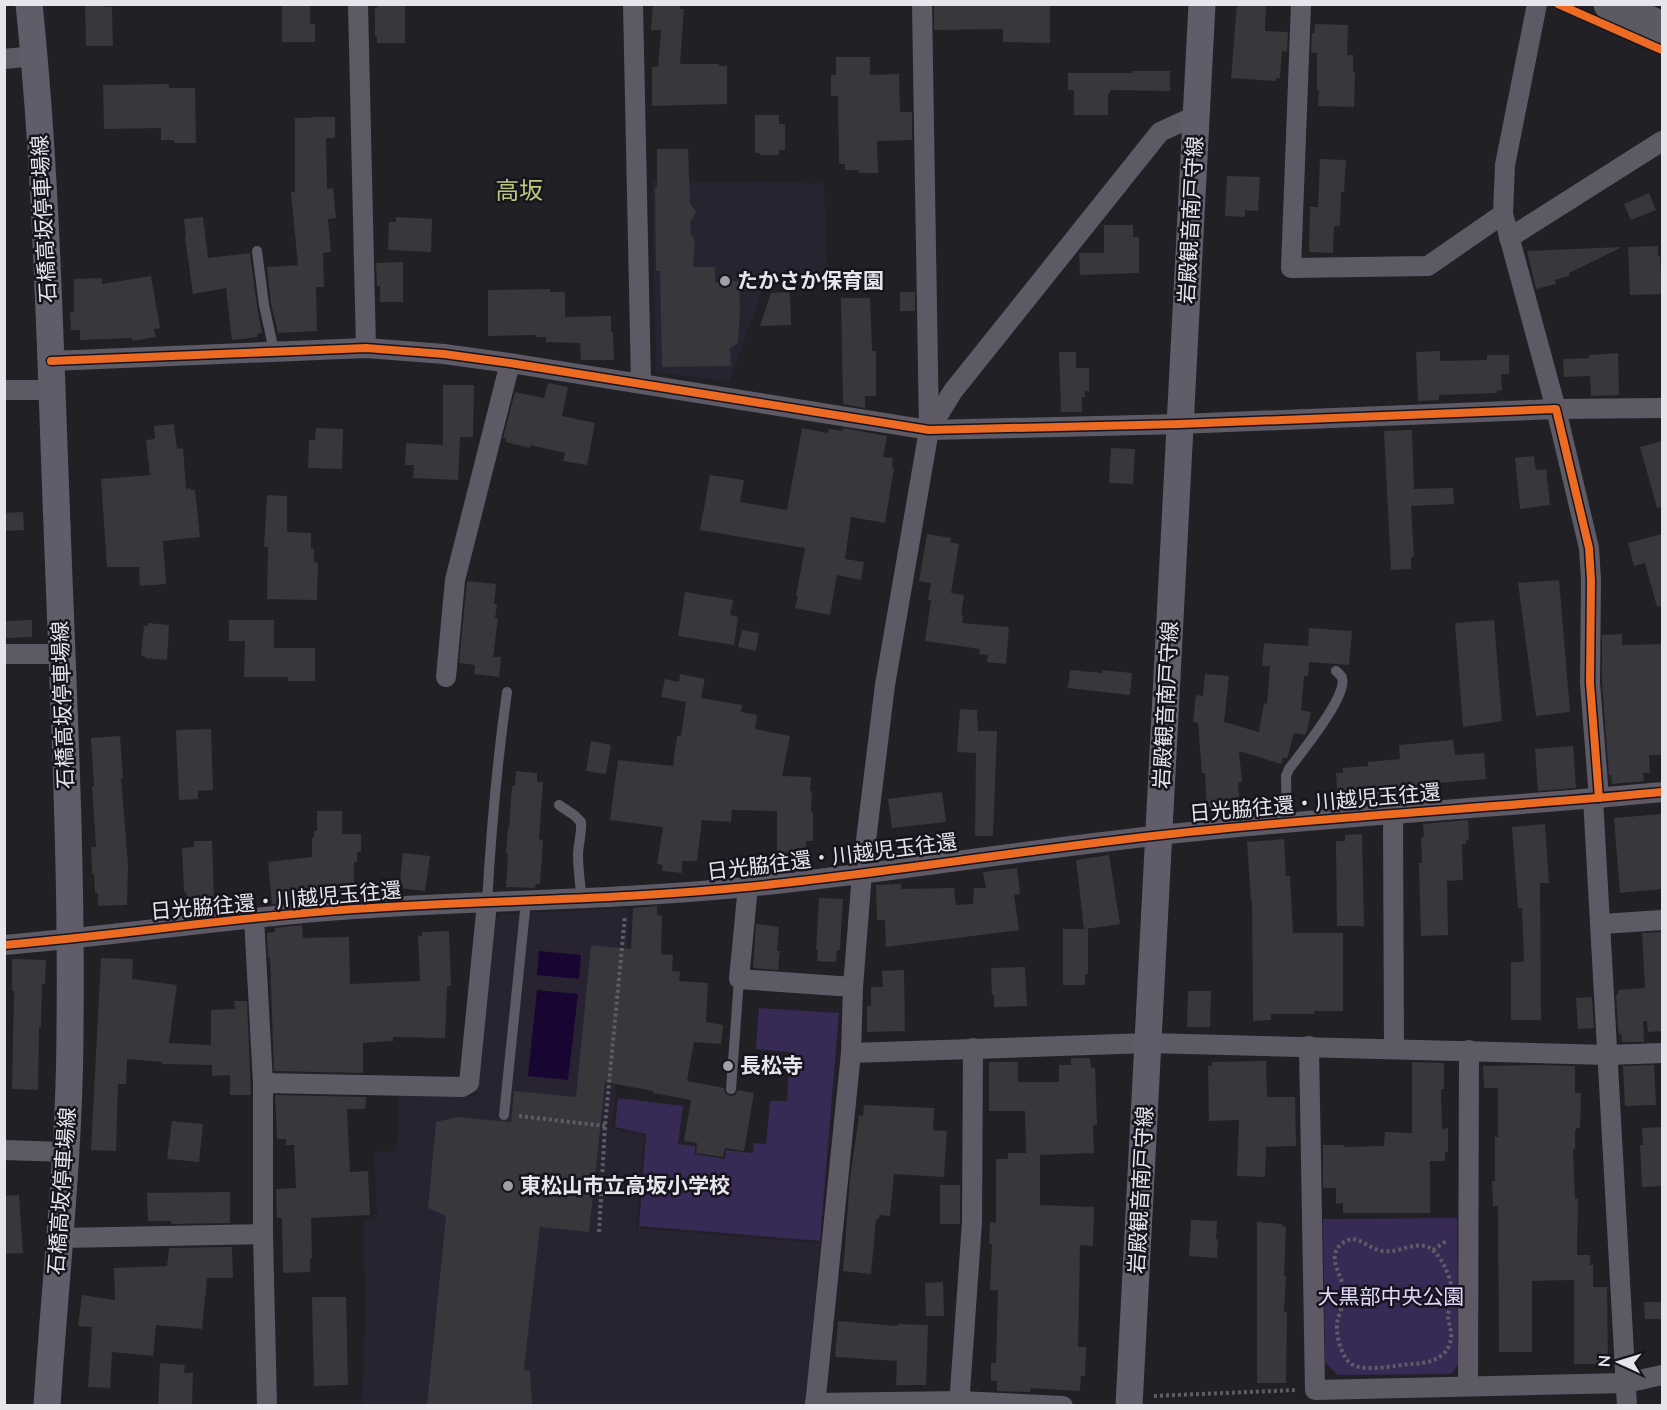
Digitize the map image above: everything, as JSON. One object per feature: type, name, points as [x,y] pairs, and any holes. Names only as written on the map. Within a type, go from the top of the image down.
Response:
[{"type":"highway","points":[[1610,4],[1662,28]]},
{"type":"main road","name":"石橋高坂停車場線","points":[[29,4],[40,134],[51,361],[68,820],[70,1026],[66,1152],[47,1406]]},
{"type":"main road","name":"岩殿観音南戸守線","points":[[1141,1401],[1149,1043],[1202,4]]},
{"type":"street","points":[[358,4],[366,348]]},
{"type":"street","points":[[633,4],[641,383]]},
{"type":"street","points":[[922,4],[929,430],[885,686],[862,873],[853,987],[851,1053],[815,1404],[959,1403],[1063,1406]]},
{"type":"street","points":[[1301,4],[1291,268],[1428,266],[1503,214]]},
{"type":"street","points":[[1537,4],[1505,165],[1503,214],[1556,409],[1589,548],[1590,682],[1627,1406]]},
{"type":"street","points":[[4,59],[34,56]]},
{"type":"street","points":[[929,430],[953,391],[1160,132],[1197,115]]},
{"type":"street","points":[[1509,238],[1662,141]]},
{"type":"street","points":[[51,361],[366,348],[444,354],[641,383],[929,430],[1180,424],[1556,409],[1662,408]]},
{"type":"street","points":[[446,677],[455,580],[510,363]]},
{"type":"street","points":[[4,390],[52,390]]},
{"type":"street","points":[[4,654],[61,654]]},
{"type":"street","name":"日光脇往還・川越児玉往還","points":[[4,945],[355,909],[627,897],[748,886],[1160,835],[1287,822],[1662,792]]},
{"type":"street","points":[[1393,814],[1394,1049]]},
{"type":"street","points":[[748,886],[739,979],[853,987]]},
{"type":"street","points":[[263,1083],[462,1087],[469,1083],[487,903]]},
{"type":"street","points":[[254,918],[263,1083],[263,1234],[267,1406]]},
{"type":"street","points":[[1602,924],[1662,920]]},
{"type":"street","points":[[851,1053],[1149,1043],[1608,1054],[1662,1053]]},
{"type":"street","points":[[1309,1046],[1315,1389],[1626,1383],[1662,1376]]},
{"type":"street","points":[[959,1403],[972,1222],[973,1048]]},
{"type":"street","points":[[1468,1386],[1469,1050]]},
{"type":"street","points":[[4,1150],[66,1152]]},
{"type":"street","points":[[60,1238],[263,1234]]},
{"type":"lane","points":[[257,251],[264,305],[274,351]]},
{"type":"lane","points":[[1287,822],[1286,776],[1334,706],[1342,690],[1342,678],[1336,671]]},
{"type":"lane","points":[[487,903],[493,815],[507,692]]},
{"type":"lane","points":[[559,805],[582,822],[578,857],[582,899]]},
{"type":"lane","points":[[504,1115],[526,901]]},
{"type":"lane","points":[[731,1089],[739,979]]},
{"type":"path","points":[[599,1232],[605,1126],[627,897]]},
{"type":"path","points":[[504,1115],[605,1126]]},
{"type":"path","points":[[1346,1240],[1361,1240],[1374,1250],[1381,1251],[1415,1245],[1424,1246],[1433,1250],[1442,1262],[1449,1278],[1452,1297],[1448,1315],[1451,1339],[1440,1359],[1420,1364],[1371,1369],[1354,1365],[1348,1361],[1341,1348],[1337,1325],[1344,1291],[1334,1259],[1340,1245],[1346,1240]]},
{"type":"path","points":[[1141,1401],[1315,1389]]},
{"type":"shaded area","name":"たかさか保育園","points":[[652,181],[824,183],[828,280],[765,283],[729,382],[656,372]]},
{"type":"shaded area","name":"東松山市立高坂小学校","points":[[629,908],[627,963],[612,1129],[644,1135],[636,1228],[820,1243],[806,1405],[362,1406],[365,1322],[364,1220],[377,1219],[374,1152],[396,1151],[399,1092],[476,1096],[491,923],[501,914]]},
{"type":"shaded area","points":[[539,951],[581,955],[579,979],[537,975]]},
{"type":"shaded area","points":[[537,990],[578,994],[568,1080],[528,1076]]},
{"type":"green space","points":[[759,1008],[839,1013],[820,1241],[639,1226],[646,1134],[615,1127],[618,1098],[683,1106],[678,1144],[695,1146],[695,1154],[725,1159],[726,1150],[753,1153],[754,1143],[766,1144],[770,1101],[787,1101],[790,1052],[756,1049]]},
{"type":"green space","name":"大黒部中央公園","points":[[1457,1218],[1458,1365],[1451,1374],[1338,1375],[1325,1363],[1323,1219]]},
{"type":"building","points":[[85,4],[105,4],[105,7],[112,7],[113,46],[86,46]]},
{"type":"building","points":[[282,4],[310,4],[310,24],[315,24],[315,42],[282,42]]},
{"type":"building","points":[[653,4],[680,4],[680,9],[684,9],[680,64],[727,66],[727,104],[652,106],[652,67],[658,67],[661,30],[651,30]]},
{"type":"building","points":[[934,4],[1050,4],[1050,43],[1003,42],[1003,29],[934,30]]},
{"type":"building","points":[[1237,4],[1266,4],[1265,31],[1288,32],[1287,52],[1282,51],[1280,78],[1276,78],[1276,81],[1231,78]]},
{"type":"building","points":[[377,5],[405,5],[405,43],[377,43],[375,8]]},
{"type":"building","points":[[1315,24],[1348,25],[1347,55],[1353,55],[1353,71],[1355,72],[1354,107],[1318,106],[1317,53],[1311,53]]},
{"type":"building","points":[[836,57],[870,57],[870,75],[899,74],[900,112],[912,112],[912,140],[877,141],[878,173],[845,170],[845,164],[839,164],[838,96],[831,96],[831,75],[836,75]]},
{"type":"building","points":[[1133,71],[1170,71],[1170,91],[1110,90],[1108,115],[1074,115],[1074,90],[1068,90],[1068,73],[1133,73]]},
{"type":"building","points":[[169,84],[169,88],[195,88],[196,143],[161,140],[161,128],[104,129],[103,85]]},
{"type":"building","points":[[755,115],[779,115],[779,124],[785,124],[785,150],[779,150],[779,155],[755,153]]},
{"type":"building","points":[[335,117],[335,138],[326,138],[327,189],[333,188],[336,218],[328,219],[331,252],[323,253],[324,287],[316,287],[317,331],[278,333],[271,304],[267,267],[298,265],[291,192],[295,192],[295,118]]},
{"type":"building","points":[[657,149],[688,149],[690,203],[696,212],[690,223],[691,234],[695,241],[693,267],[715,267],[715,282],[739,281],[738,343],[730,348],[731,366],[662,367],[660,271],[656,271]]},
{"type":"building","points":[[1320,159],[1346,160],[1344,192],[1341,192],[1340,226],[1334,226],[1333,253],[1309,252],[1310,207],[1318,207]]},
{"type":"building","points":[[1227,176],[1260,177],[1258,211],[1245,210],[1245,217],[1225,216]]},
{"type":"building","points":[[1649,193],[1656,210],[1631,220],[1624,204]]},
{"type":"building","points":[[203,217],[208,258],[250,253],[262,333],[257,334],[258,337],[232,340],[226,288],[193,294],[184,219]]},
{"type":"building","points":[[396,217],[432,219],[431,252],[388,250],[389,222],[396,222]]},
{"type":"building","points":[[1104,225],[1133,225],[1133,237],[1139,237],[1139,273],[1080,275],[1079,253],[1104,253]]},
{"type":"building","points":[[1658,246],[1662,294],[1630,295],[1628,247]]},
{"type":"building","points":[[1622,247],[1569,273],[1569,276],[1555,280],[1556,284],[1536,289],[1527,251]]},
{"type":"building","points":[[403,262],[403,302],[380,302],[376,263]]},
{"type":"building","points":[[151,276],[160,328],[154,329],[156,337],[133,341],[132,338],[80,340],[80,330],[71,330],[70,312],[74,312],[74,279],[102,278],[102,284]]},
{"type":"building","points":[[550,289],[550,292],[565,292],[565,317],[611,316],[614,360],[581,360],[580,343],[546,342],[546,337],[536,337],[536,335],[488,336],[488,290]]},
{"type":"building","points":[[790,292],[791,325],[760,326],[771,293]]},
{"type":"building","points":[[900,292],[915,292],[915,311],[900,311]]},
{"type":"building","points":[[841,298],[870,298],[872,351],[876,351],[876,396],[865,396],[865,408],[843,404]]},
{"type":"building","points":[[1440,351],[1440,361],[1487,360],[1487,355],[1509,355],[1509,374],[1501,374],[1502,390],[1497,393],[1439,395],[1439,400],[1418,401],[1416,352]]},
{"type":"building","points":[[1059,352],[1076,352],[1076,368],[1089,368],[1089,391],[1085,391],[1085,397],[1082,397],[1082,412],[1061,412]]},
{"type":"building","points":[[1618,353],[1619,395],[1591,396],[1590,376],[1564,377],[1563,359],[1589,358],[1589,355]]},
{"type":"building","points":[[548,383],[568,387],[562,416],[595,423],[587,465],[563,461],[565,453],[530,445],[530,448],[506,442],[506,438],[503,438],[515,392],[544,398]]},
{"type":"building","points":[[443,385],[474,385],[473,437],[460,437],[458,480],[413,478],[414,465],[405,465],[406,443],[443,445]]},
{"type":"building","points":[[174,424],[177,449],[183,448],[186,489],[195,490],[200,537],[163,541],[166,584],[140,586],[139,567],[107,567],[101,479],[150,475],[146,440],[155,439],[154,426]]},
{"type":"building","points":[[316,428],[343,429],[342,469],[308,468],[309,440],[315,440]]},
{"type":"building","points":[[802,428],[828,433],[829,429],[843,431],[843,428],[887,436],[883,457],[893,458],[892,467],[894,468],[885,523],[851,517],[845,559],[864,562],[861,580],[837,575],[830,615],[795,608],[805,548],[700,530],[710,475],[744,480],[740,502],[787,510]]},
{"type":"building","points":[[1412,430],[1414,489],[1453,488],[1454,504],[1411,506],[1414,557],[1411,557],[1411,569],[1391,570],[1384,431]]},
{"type":"building","points":[[1662,441],[1662,507],[1657,508],[1640,447]]},
{"type":"building","points":[[1111,448],[1135,449],[1133,484],[1109,483]]},
{"type":"building","points":[[1534,456],[1536,470],[1546,469],[1550,505],[1520,509],[1515,458]]},
{"type":"building","points":[[267,495],[287,496],[287,532],[311,533],[314,562],[318,563],[317,600],[267,599],[268,547],[264,547]]},
{"type":"building","points":[[23,512],[24,530],[4,531],[4,513]]},
{"type":"building","points":[[927,534],[951,538],[950,542],[959,544],[951,593],[964,595],[962,623],[1009,627],[1006,664],[987,662],[988,655],[979,654],[980,649],[925,641],[931,583],[919,581]]},
{"type":"building","points":[[1662,534],[1662,606],[1657,607],[1645,563],[1634,566],[1628,543]]},
{"type":"building","points":[[1559,580],[1570,712],[1536,716],[1518,583]]},
{"type":"building","points":[[467,581],[496,584],[494,604],[497,604],[495,618],[498,618],[493,657],[501,657],[499,677],[474,674],[475,665],[459,663]]},
{"type":"building","points":[[685,592],[733,600],[730,615],[738,617],[734,645],[678,636]]},
{"type":"building","points":[[32,620],[32,637],[4,638],[4,621]]},
{"type":"building","points":[[229,620],[274,620],[274,648],[315,648],[315,681],[288,681],[288,677],[244,677],[245,641],[229,641]]},
{"type":"building","points":[[1494,620],[1502,721],[1463,727],[1455,623]]},
{"type":"building","points":[[148,623],[169,625],[167,660],[141,656],[144,626],[148,626]]},
{"type":"building","points":[[1309,628],[1352,631],[1349,665],[1309,662],[1308,676],[1304,676],[1301,710],[1311,712],[1306,734],[1294,733],[1287,759],[1283,757],[1281,764],[1239,751],[1242,782],[1238,783],[1240,810],[1207,813],[1205,773],[1202,773],[1198,723],[1193,722],[1196,695],[1203,696],[1205,674],[1229,676],[1224,722],[1259,732],[1264,703],[1267,704],[1270,666],[1262,666],[1264,643],[1308,646]]},
{"type":"building","points":[[742,630],[759,633],[756,651],[738,647]]},
{"type":"building","points":[[1622,634],[1622,645],[1662,644],[1662,755],[1649,755],[1650,773],[1643,773],[1644,781],[1612,784],[1611,775],[1609,775],[1602,683],[1602,635]]},
{"type":"building","points":[[1070,670],[1132,673],[1130,695],[1068,688]]},
{"type":"building","points":[[680,674],[705,679],[701,698],[742,705],[741,712],[757,715],[755,729],[790,736],[782,776],[811,777],[813,841],[806,841],[806,854],[803,854],[803,862],[777,862],[777,811],[732,810],[731,822],[702,820],[697,861],[682,861],[682,873],[662,871],[663,865],[657,864],[663,827],[610,820],[618,760],[673,766],[677,736],[681,736],[686,702],[661,697],[665,679],[679,682]]},
{"type":"building","points":[[960,709],[977,710],[978,731],[997,731],[993,836],[975,836],[976,753],[957,752]]},
{"type":"building","points":[[211,729],[213,790],[198,791],[198,799],[179,800],[176,730]]},
{"type":"building","points":[[120,736],[128,865],[127,905],[98,906],[98,893],[95,893],[94,874],[92,873],[91,847],[96,847],[91,738]]},
{"type":"building","points":[[1453,740],[1455,755],[1484,753],[1486,779],[1438,783],[1439,798],[1422,800],[1422,793],[1418,792],[1356,797],[1356,801],[1338,802],[1336,773],[1343,773],[1343,768],[1368,766],[1368,762],[1400,759],[1399,745]]},
{"type":"building","points":[[591,741],[611,745],[606,774],[586,771]]},
{"type":"building","points":[[1573,746],[1576,788],[1538,791],[1535,749]]},
{"type":"building","points":[[516,771],[537,773],[537,782],[543,782],[539,839],[543,840],[540,884],[536,884],[535,888],[506,887],[508,828],[512,786],[515,786]]},
{"type":"building","points":[[942,792],[946,822],[892,828],[888,799]]},
{"type":"building","points":[[317,811],[342,811],[342,834],[361,834],[361,852],[357,852],[357,862],[354,862],[354,891],[311,892],[311,898],[272,904],[268,862],[312,857],[312,838],[314,838],[314,831],[317,831]]},
{"type":"building","points":[[1662,814],[1662,889],[1620,893],[1614,818]]},
{"type":"building","points":[[1468,820],[1469,840],[1466,840],[1466,844],[1462,844],[1463,880],[1447,881],[1448,935],[1421,936],[1419,863],[1422,863],[1423,824]]},
{"type":"building","points":[[1545,824],[1549,883],[1540,883],[1541,1020],[1511,1020],[1511,962],[1524,962],[1522,908],[1518,908],[1512,827]]},
{"type":"building","points":[[1362,834],[1364,926],[1337,926],[1336,841],[1345,841],[1345,835]]},
{"type":"building","points":[[1284,839],[1286,876],[1290,876],[1293,933],[1343,933],[1343,1011],[1271,1014],[1271,1020],[1253,1021],[1252,900],[1247,842]]},
{"type":"building","points":[[194,841],[212,841],[214,897],[187,898],[184,891],[182,848],[194,847]]},
{"type":"building","points":[[403,853],[430,856],[425,891],[399,888]]},
{"type":"building","points":[[1109,855],[1120,924],[1085,929],[1088,929],[1088,974],[1085,974],[1085,985],[1063,985],[1063,929],[1084,929],[1076,860]]},
{"type":"building","points":[[1017,868],[1020,894],[1014,895],[1019,930],[886,947],[885,920],[877,920],[876,885],[901,884],[901,889],[954,888],[956,905],[973,904],[974,888],[986,888],[983,872]]},
{"type":"building","points":[[819,898],[843,899],[840,950],[837,950],[836,962],[817,961]]},
{"type":"building","points":[[657,906],[657,915],[662,916],[661,954],[673,955],[672,971],[680,972],[679,981],[708,983],[706,1022],[723,1025],[721,1044],[694,1042],[687,1081],[724,1088],[725,1093],[730,1096],[735,1095],[738,1090],[754,1093],[744,1151],[725,1148],[723,1157],[696,1153],[697,1143],[684,1141],[691,1100],[605,1082],[589,1232],[540,1227],[524,1370],[530,1371],[532,1406],[427,1406],[446,1216],[428,1208],[436,1122],[457,1117],[511,1122],[514,1091],[576,1097],[591,945],[631,949],[633,908]]},
{"type":"building","points":[[756,924],[779,927],[778,970],[753,968]]},
{"type":"building","points":[[302,925],[303,938],[349,937],[350,984],[420,981],[418,936],[422,936],[422,932],[449,931],[451,986],[447,986],[445,1038],[393,1037],[393,1041],[363,1043],[363,1073],[274,1071],[267,933],[275,932],[275,928]]},
{"type":"building","points":[[1662,932],[1662,1031],[1648,1032],[1647,1021],[1643,1021],[1644,1042],[1622,1042],[1621,1034],[1619,1034],[1616,995],[1618,995],[1618,990],[1645,988],[1642,933]]},
{"type":"building","points":[[101,958],[133,959],[132,979],[177,985],[169,1043],[211,1045],[211,1010],[235,1009],[234,1001],[247,1001],[251,1095],[230,1095],[230,1075],[212,1076],[212,1065],[162,1064],[162,1062],[127,1059],[126,1084],[118,1084],[116,1151],[91,1150]]},
{"type":"building","points":[[12,959],[46,960],[45,984],[42,984],[41,1027],[39,1027],[38,1090],[12,1089],[14,991],[12,991]]},
{"type":"building","points":[[1025,967],[1027,1006],[994,1007],[991,968]]},
{"type":"building","points":[[904,970],[905,1031],[867,1032],[867,1006],[871,1006],[871,987],[883,987],[882,971]]},
{"type":"building","points":[[1188,991],[1211,991],[1210,1027],[1187,1027]]},
{"type":"building","points":[[1592,997],[1594,1028],[1578,1029],[1576,998]]},
{"type":"building","points":[[1071,1058],[1090,1058],[1091,1068],[1095,1068],[1097,1125],[1093,1125],[1094,1153],[1040,1155],[1040,1205],[1094,1207],[1093,1246],[1080,1245],[1078,1347],[1086,1347],[1085,1376],[1081,1376],[1080,1391],[1031,1388],[1030,1392],[997,1391],[997,1381],[991,1381],[991,1363],[996,1363],[998,1290],[990,1290],[992,1244],[989,1244],[990,1222],[996,1223],[996,1159],[1008,1159],[1008,1153],[1026,1153],[1025,1111],[989,1111],[989,1062],[1018,1062],[1018,1082],[1059,1082],[1059,1065],[1071,1065]]},
{"type":"building","points":[[1266,1061],[1267,1097],[1295,1097],[1296,1146],[1266,1147],[1265,1177],[1237,1176],[1239,1120],[1209,1121],[1208,1066],[1212,1066],[1212,1062]]},
{"type":"building","points":[[1412,1062],[1444,1063],[1444,1089],[1441,1089],[1442,1129],[1448,1128],[1448,1152],[1445,1152],[1445,1161],[1430,1161],[1430,1213],[1343,1213],[1343,1203],[1336,1204],[1336,1188],[1323,1188],[1323,1145],[1384,1146],[1385,1132],[1412,1133]]},
{"type":"building","points":[[1654,1065],[1656,1105],[1625,1106],[1623,1066]]},
{"type":"building","points":[[1483,1066],[1575,1066],[1575,1093],[1581,1093],[1580,1128],[1575,1130],[1575,1149],[1573,1149],[1575,1199],[1578,1199],[1577,1255],[1590,1255],[1590,1265],[1593,1265],[1593,1287],[1607,1287],[1608,1364],[1574,1364],[1574,1280],[1532,1281],[1532,1352],[1499,1352],[1498,1206],[1493,1206],[1492,1181],[1495,1181],[1495,1137],[1498,1137],[1498,1088],[1484,1088]]},
{"type":"building","points":[[275,1095],[366,1097],[365,1109],[347,1109],[350,1172],[368,1171],[370,1215],[311,1218],[310,1272],[283,1273],[282,1218],[277,1218],[276,1189],[296,1188],[294,1145],[286,1145],[286,1139],[277,1139]]},
{"type":"building","points":[[864,1105],[934,1108],[933,1130],[947,1131],[944,1177],[894,1174],[890,1216],[879,1215],[879,1219],[876,1219],[871,1274],[843,1271],[850,1179],[859,1115],[863,1116]]},
{"type":"building","points":[[172,1121],[203,1124],[199,1162],[167,1159]]},
{"type":"building","points":[[1662,1127],[1662,1186],[1642,1187],[1640,1145],[1643,1145],[1642,1128]]},
{"type":"building","points":[[940,1185],[960,1185],[960,1224],[940,1224]]},
{"type":"building","points":[[230,1192],[230,1223],[171,1224],[171,1221],[148,1221],[147,1193]]},
{"type":"building","points":[[19,1195],[23,1253],[4,1254],[4,1196]]},
{"type":"building","points":[[1191,1220],[1217,1221],[1217,1258],[1189,1256]]},
{"type":"building","points":[[1257,1222],[1282,1224],[1286,1227],[1284,1312],[1287,1312],[1286,1383],[1257,1383]]},
{"type":"building","points":[[232,1247],[233,1278],[207,1278],[202,1329],[156,1325],[153,1356],[112,1352],[110,1388],[88,1387],[92,1327],[78,1326],[82,1295],[115,1300],[114,1268],[167,1266],[169,1248]]},
{"type":"building","points":[[943,1282],[944,1316],[926,1316],[925,1283]]},
{"type":"building","points":[[312,1297],[346,1297],[348,1385],[314,1386]]},
{"type":"building","points":[[1644,1302],[1662,1302],[1662,1319],[1645,1319]]},
{"type":"building","points":[[838,1321],[897,1326],[898,1324],[928,1325],[926,1385],[896,1385],[897,1361],[835,1357]]},
{"type":"building","points":[[160,1363],[185,1365],[184,1373],[193,1373],[192,1406],[158,1406]]},
{"type":"cycle path","points":[[1558,4],[1662,50]]},
{"type":"cycle path","points":[[51,361],[366,348],[444,354],[929,430],[1180,424],[1556,409],[1589,548],[1590,683],[1599,798]]},
{"type":"cycle path","points":[[4,945],[354,909],[649,895],[747,887],[1225,828],[1662,792]]},
{"type":"place","name":"たかさか保育園","points":[[725,281]]},
{"type":"place","name":"長松寺","points":[[728,1066]]},
{"type":"place","name":"東松山市立高坂小学校","points":[[508,1186]]},
{"type":"district","name":"高坂","points":[[519,191]]}]
